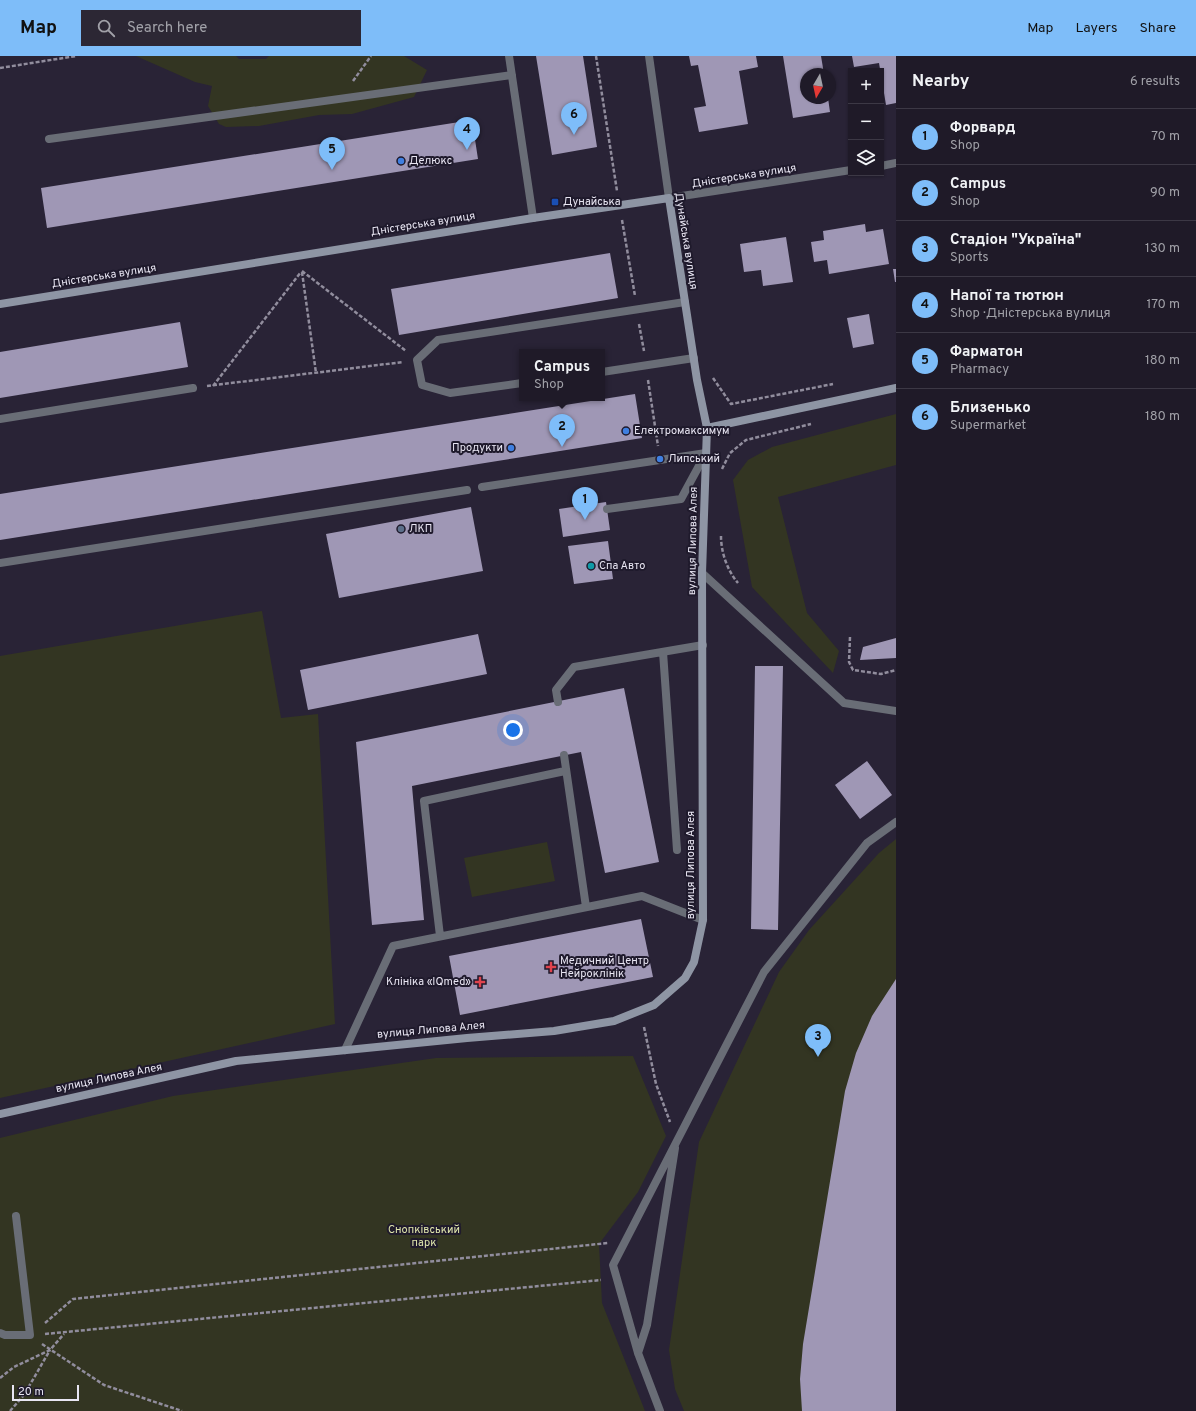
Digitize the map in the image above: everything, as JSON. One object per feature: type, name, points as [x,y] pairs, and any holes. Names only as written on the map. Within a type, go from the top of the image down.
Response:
[{"type":"street","points":[[509,56],[533,218]]},
{"type":"street","name":"Дунайська вулиця","points":[[649,56],[685,302],[707,428]]},
{"type":"street","points":[[49,140],[512,75]]},
{"type":"street","points":[[884,165],[896,163]]},
{"type":"street","name":"Дністерська вулиця","points":[[0,304],[533,218],[848,170]]},
{"type":"street","points":[[519,384],[450,394],[422,385],[417,360],[438,340],[685,302]]},
{"type":"street","points":[[605,372],[694,358]]},
{"type":"street","points":[[0,419],[193,388]]},
{"type":"street","points":[[707,428],[896,388]]},
{"type":"street","name":"вулиця Липова Алея","points":[[0,1114],[236,1062],[467,1038],[554,1031],[614,1021],[654,1005],[685,978],[694,962],[703,920],[702,574],[707,428]]},
{"type":"street","points":[[482,487],[706,453]]},
{"type":"street","points":[[607,509],[682,499],[706,453]]},
{"type":"street","points":[[0,563],[467,490]]},
{"type":"street","points":[[702,574],[844,703],[896,710]]},
{"type":"street","points":[[558,702],[556,690],[574,666],[702,645]]},
{"type":"street","points":[[663,652],[677,850]]},
{"type":"street","points":[[564,755],[565,771],[586,907]]},
{"type":"street","points":[[440,936],[424,801],[565,771]]},
{"type":"street","points":[[660,1411],[638,1353],[615,1278],[613,1265],[764,972],[867,843],[896,822]]},
{"type":"street","points":[[345,1050],[393,946],[642,896],[703,920]]},
{"type":"street","points":[[638,1353],[647,1325],[676,1142]]},
{"type":"street","points":[[0,1333],[5,1335],[30,1335],[16,1216]]},
{"type":"path","points":[[0,68],[76,56]]},
{"type":"path","points":[[340,99],[371,56]]},
{"type":"path","points":[[596,56],[618,192],[610,194]]},
{"type":"path","points":[[302,271],[417,360]]},
{"type":"path","points":[[302,271],[213,386],[417,360]]},
{"type":"path","points":[[302,271],[316,372]]},
{"type":"path","points":[[713,378],[731,404],[836,383]]},
{"type":"path","points":[[648,385],[660,459]]},
{"type":"path","points":[[721,476],[722,469],[730,453],[746,440],[813,423]]},
{"type":"path","points":[[720,532],[725,560],[732,576],[741,587]]},
{"type":"path","points":[[850,637],[849,662],[853,670],[881,674],[896,670]]},
{"type":"path","points":[[644,1027],[656,1084],[676,1142]]},
{"type":"path","points":[[30,1335],[73,1299],[624,1242]]},
{"type":"path","points":[[30,1335],[64,1334],[615,1278]]},
{"type":"path","points":[[10,1411],[24,1395],[50,1350],[64,1334]]},
{"type":"path","points":[[30,1335],[50,1350],[104,1385],[182,1411]]},
{"type":"path","points":[[0,1378],[14,1367],[50,1350]]},
{"type":"green space","points":[[136,56],[236,56],[239,59],[266,59],[269,56],[404,56],[427,70],[414,97],[352,114],[319,115],[259,126],[226,127],[219,124],[208,106],[212,86],[195,82]]},
{"type":"green space","points":[[896,414],[896,465],[778,497],[807,613],[839,651],[833,673],[752,587],[733,480],[748,460],[772,447]]},
{"type":"green space","points":[[262,611],[281,718],[318,714],[335,1024],[0,1098],[0,656]]},
{"type":"green space","points":[[896,839],[896,1411],[684,1411],[675,1389],[669,1350],[699,1142],[779,972],[809,930],[879,853]]},
{"type":"green space","points":[[547,842],[555,881],[472,897],[464,858]]},
{"type":"green space","name":"Снопківський парк","points":[[633,1056],[666,1136],[638,1192],[599,1244],[602,1303],[645,1411],[0,1411],[0,1138],[173,1096],[436,1058]]},
{"type":"building","points":[[536,56],[583,56],[597,147],[552,155]]},
{"type":"building","points":[[689,56],[756,56],[758,67],[739,71],[748,124],[699,132],[694,108],[706,106],[698,65],[691,66]]},
{"type":"building","points":[[783,56],[821,56],[823,68],[800,68],[800,104],[829,104],[830,112],[793,118]]},
{"type":"building","points":[[852,56],[896,56],[896,103],[886,105],[884,93],[884,68],[880,68],[879,63],[854,67]]},
{"type":"building","points":[[472,120],[478,159],[47,228],[41,188]]},
{"type":"building","points":[[865,224],[866,232],[883,229],[889,264],[829,274],[827,260],[814,262],[811,242],[824,240],[823,231]]},
{"type":"building","points":[[786,237],[793,282],[763,286],[761,270],[744,272],[740,244]]},
{"type":"building","points":[[610,253],[618,298],[399,335],[391,289]]},
{"type":"building","points":[[893,269],[896,269],[896,282],[895,282]]},
{"type":"building","points":[[869,314],[874,344],[853,348],[847,318]]},
{"type":"building","points":[[180,322],[188,367],[0,398],[0,352]]},
{"type":"building","points":[[635,394],[642,438],[0,540],[0,494],[591,401],[605,401],[605,399]]},
{"type":"building","points":[[606,502],[610,530],[563,537],[559,509]]},
{"type":"building","points":[[471,507],[483,571],[339,598],[326,534]]},
{"type":"building","name":"Спа Авто","points":[[608,541],[613,579],[574,584],[568,546]]},
{"type":"building","points":[[478,634],[487,674],[308,710],[300,670]]},
{"type":"building","points":[[896,638],[896,658],[860,660],[863,647]]},
{"type":"building","points":[[755,666],[783,666],[778,930],[751,929]]},
{"type":"building","points":[[624,688],[659,862],[605,873],[581,752],[412,786],[424,920],[372,925],[356,742]]},
{"type":"building","points":[[867,761],[892,795],[860,819],[835,785]]},
{"type":"building","name":"Медичний Центр Нейроклінік","points":[[641,919],[653,977],[460,1015],[449,956]]},
{"type":"building","points":[[896,979],[896,1411],[802,1411],[800,1379],[803,1344],[845,1091],[856,1053],[872,1016]]},
{"type":"place","name":"Близенько","points":[[574,135]]},
{"type":"place","name":"Напої та тютюн","points":[[467,150]]},
{"type":"place","name":"Делюкс","points":[[401,161]]},
{"type":"place","name":"Фарматон","points":[[332,170]]},
{"type":"place","name":"Дунайська","points":[[555,202]]},
{"type":"place","name":"Електромаксимум","points":[[626,431]]},
{"type":"place","name":"Campus","points":[[562,447]]},
{"type":"place","name":"Продукти","points":[[511,448]]},
{"type":"place","name":"Липський","points":[[660,459]]},
{"type":"place","name":"Форвард","points":[[585,520]]},
{"type":"place","name":"ЛКП","points":[[401,529]]},
{"type":"place","name":"Спа Авто","points":[[591,566]]},
{"type":"place","name":"Медичний Центр Нейроклінік","points":[[551,967]]},
{"type":"place","name":"Клініка «IQmed»","points":[[480,982]]},
{"type":"place","name":"Стадіон \"Україна\"","points":[[818,1057]]}]
